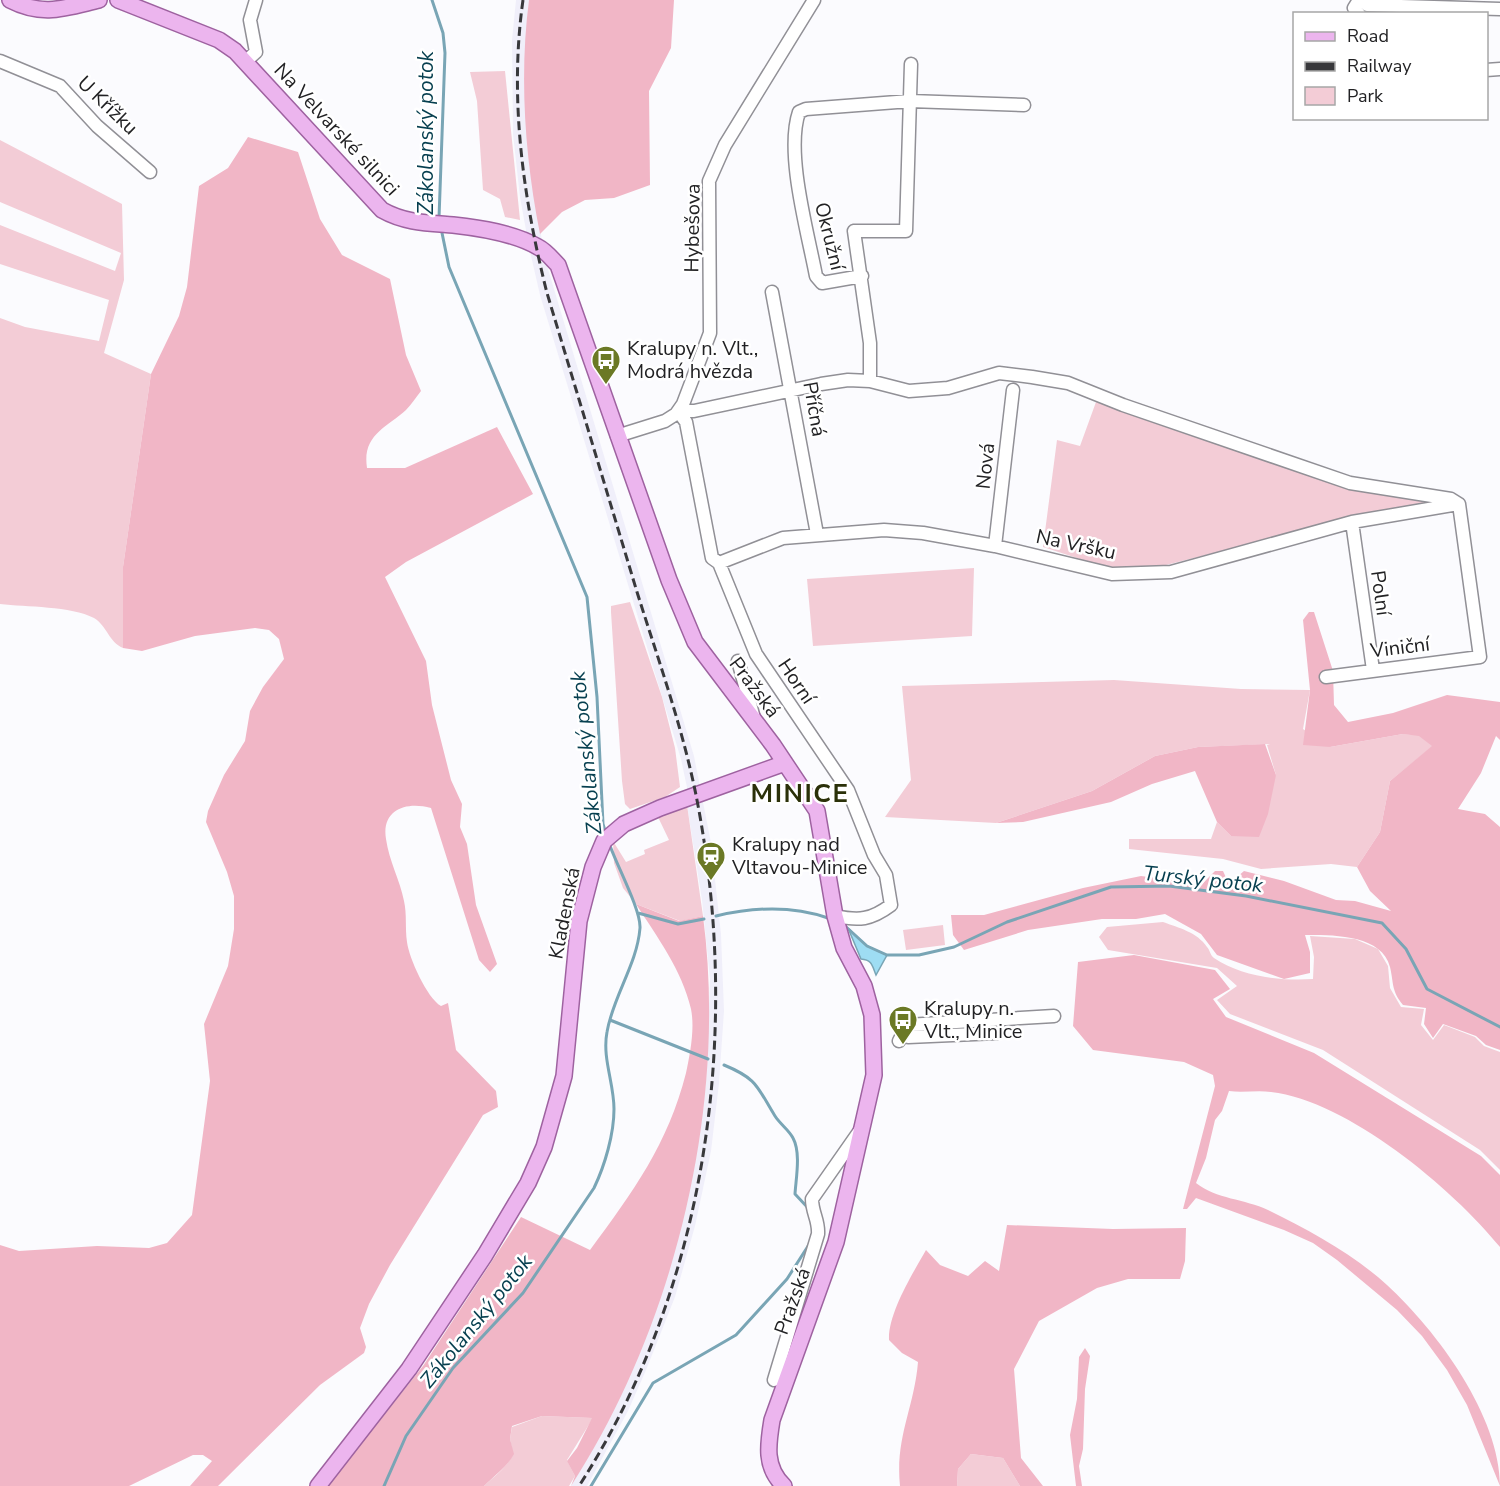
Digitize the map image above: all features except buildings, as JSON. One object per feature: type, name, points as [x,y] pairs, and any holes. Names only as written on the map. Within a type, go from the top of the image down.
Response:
[{"type":"main road","points":[[10,0],[28,9],[39,11],[99,0]]},
{"type":"main road","name":"Na Velvarské silnici","points":[[118,0],[219,40],[235,51],[382,210],[396,218],[474,228],[535,245],[558,265],[563,276]]},
{"type":"main road","name":"Pražská","points":[[563,276],[617,436],[695,642],[785,763],[817,811],[835,916],[844,948],[864,986],[872,1015],[874,1075],[836,1242],[772,1420],[768,1448],[770,1464],[784,1486]]},
{"type":"main road","name":"Kladenská","points":[[318,1486],[409,1369],[485,1255],[528,1184],[553,1119],[564,1076],[579,921],[598,850],[615,831],[660,808],[785,763]]},
{"type":"street","points":[[244,62],[256,52],[250,20],[256,0]]},
{"type":"street","name":"Hybešova","points":[[678,411],[707,346],[710,333],[709,181],[725,145],[814,0]]},
{"type":"street","points":[[1360,7],[1500,9]]},
{"type":"street","name":"U Křížku","points":[[0,61],[60,86],[97,126],[150,172]]},
{"type":"street","name":"Okružní","points":[[911,64],[910,101],[906,231],[854,231],[862,276],[822,283],[816,276],[796,175],[796,121],[799,112],[806,109],[910,101],[1024,105]]},
{"type":"street","points":[[862,276],[870,343],[870,381]]},
{"type":"street","name":"Příčná","points":[[772,292],[817,534]]},
{"type":"street","points":[[617,436],[666,421],[678,411],[694,411],[821,384],[870,381],[909,391],[948,388],[974,378],[999,373],[1068,383],[1123,405],[1341,480],[1369,488],[1451,499],[1459,504]]},
{"type":"street","name":"Nová","points":[[995,546],[1013,390]]},
{"type":"street","name":"Horní","points":[[678,411],[686,422],[712,558],[719,563],[756,654],[848,790],[874,855],[886,875],[891,905],[867,920],[857,921],[835,916]]},
{"type":"street","name":"Na Vršku","points":[[719,563],[772,541],[817,534],[884,530],[923,533],[995,546],[1112,574],[1171,572],[1352,522],[1459,504]]},
{"type":"street","name":"Viniční","points":[[1326,677],[1480,657],[1459,504]]},
{"type":"street","name":"Polní","points":[[1352,522],[1373,670]]},
{"type":"street","points":[[738,661],[755,722]]},
{"type":"street","points":[[997,1033],[901,1037],[907,1025],[1054,1016]]},
{"type":"street","name":"Pražská","points":[[774,1380],[818,1234],[819,1221],[812,1212],[812,1199],[863,1126]]},
{"type":"shaded area","points":[[516,0],[529,0],[525,90],[529,162],[545,259],[694,756],[711,843],[721,934],[724,1011],[719,1083],[711,1151],[695,1226],[675,1297],[646,1370],[628,1411],[587,1486],[571,1486],[598,1440],[634,1364],[662,1293],[682,1223],[697,1149],[706,1082],[710,979],[702,900],[687,805],[689,797],[681,759],[540,295],[529,247],[520,197],[513,134],[512,40]]},
{"type":"shaded area","points":[[529,0],[674,0],[671,48],[649,91],[650,185],[614,198],[585,200],[562,212],[540,234],[527,147],[525,117],[524,58]]},
{"type":"shaded area","points":[[248,137],[298,152],[320,219],[342,255],[390,279],[406,355],[421,391],[406,410],[377,433],[372,440],[366,457],[367,468],[405,468],[497,427],[533,494],[406,562],[385,577],[426,661],[432,705],[451,780],[462,804],[460,827],[467,844],[476,905],[497,964],[490,972],[479,960],[431,808],[422,806],[405,807],[398,810],[392,814],[386,829],[387,847],[404,901],[408,949],[419,977],[430,995],[441,1006],[448,1003],[456,1050],[496,1091],[498,1107],[483,1115],[390,1265],[369,1304],[360,1328],[366,1347],[364,1353],[320,1385],[218,1486],[190,1486],[212,1461],[203,1455],[193,1455],[129,1486],[0,1486],[0,1245],[19,1251],[97,1246],[149,1248],[167,1243],[192,1215],[210,1081],[204,1024],[228,966],[234,929],[234,896],[227,872],[206,822],[208,811],[224,775],[245,741],[250,711],[263,687],[284,659],[279,639],[269,630],[255,628],[195,636],[142,651],[123,648],[123,567],[151,374],[179,316],[187,287],[199,186],[228,168]]},
{"type":"shaded area","points":[[1309,612],[1314,612],[1333,671],[1334,705],[1348,722],[1393,713],[1447,695],[1500,702],[1500,740],[1496,736],[1481,773],[1458,809],[1485,814],[1500,827],[1500,1050],[1486,1045],[1476,1036],[1443,1024],[1433,1038],[1424,1024],[1426,1008],[1403,1005],[1399,1000],[1385,956],[1366,942],[1341,936],[1305,935],[1310,952],[1310,973],[1284,979],[1217,955],[1201,934],[1165,914],[1136,919],[1102,919],[1028,930],[964,950],[953,935],[951,915],[984,915],[1083,888],[1141,876],[1202,884],[1215,871],[1223,871],[1229,884],[1244,871],[1284,881],[1336,900],[1355,901],[1391,911],[1370,891],[1357,867],[1380,832],[1390,781],[1432,746],[1419,736],[1403,734],[1330,747],[1303,745],[1310,690],[1303,620]]},
{"type":"shaded area","points":[[1265,744],[1276,775],[1268,814],[1259,837],[1231,836],[1217,822],[1195,771],[1152,784],[1111,802],[1023,822],[996,823],[1092,791],[1155,756],[1198,747]]},
{"type":"shaded area","points":[[636,904],[679,921],[703,916],[709,988],[708,1063],[700,1137],[685,1212],[665,1285],[639,1356],[608,1423],[571,1486],[575,1476],[567,1461],[577,1448],[592,1418],[542,1416],[512,1426],[510,1439],[514,1454],[484,1486],[327,1486],[423,1366],[521,1217],[590,1250],[635,1187],[659,1145],[686,1073],[692,1017],[682,981]]},
{"type":"shaded area","points":[[1134,955],[1215,970],[1230,989],[1213,999],[1226,1017],[1314,1053],[1481,1156],[1500,1175],[1500,1247],[1455,1199],[1427,1174],[1365,1129],[1333,1112],[1301,1099],[1271,1092],[1229,1091],[1222,1111],[1215,1120],[1206,1158],[1196,1183],[1222,1196],[1268,1210],[1315,1234],[1360,1263],[1387,1285],[1426,1326],[1462,1376],[1489,1432],[1497,1459],[1500,1486],[1467,1405],[1447,1370],[1422,1336],[1397,1310],[1313,1243],[1196,1198],[1187,1209],[1183,1209],[1215,1086],[1213,1075],[1184,1062],[1093,1050],[1073,1026],[1078,962]]},
{"type":"shaded area","points":[[1007,1225],[1113,1229],[1186,1228],[1185,1261],[1180,1279],[1128,1279],[1097,1288],[1039,1321],[1014,1369],[1021,1458],[1043,1486],[1020,1486],[1003,1458],[971,1454],[958,1469],[957,1486],[900,1486],[902,1438],[918,1362],[902,1353],[889,1340],[897,1306],[926,1250],[940,1265],[968,1276],[985,1261],[999,1271]]},
{"type":"shaded area","points":[[1085,1348],[1090,1356],[1085,1389],[1083,1449],[1079,1466],[1082,1486],[1076,1486],[1070,1435],[1077,1399],[1079,1357]]},
{"type":"green space","points":[[505,71],[520,220],[505,217],[500,199],[483,190],[477,101],[470,72]]},
{"type":"green space","points":[[0,140],[122,204],[124,280],[104,353],[151,374],[123,567],[123,648],[114,642],[98,621],[84,614],[61,609],[0,604],[0,318],[25,327],[99,341],[109,300],[0,264],[0,225],[115,271],[121,253],[0,202]]},
{"type":"green space","points":[[1096,402],[1353,490],[1433,501],[1437,504],[1285,535],[1166,565],[1114,570],[1043,547],[1057,440],[1080,446]]},
{"type":"green space","points":[[974,568],[972,636],[813,646],[807,579]]},
{"type":"green space","points":[[630,602],[662,697],[675,748],[680,787],[665,797],[630,809],[625,804],[622,781],[611,606]]},
{"type":"green space","points":[[1114,680],[1241,689],[1310,690],[1303,729],[1330,747],[1403,734],[1419,735],[1433,746],[1390,781],[1380,832],[1357,867],[1331,864],[1261,869],[1223,859],[1129,849],[1129,839],[1211,839],[1217,822],[1231,836],[1276,775],[1267,745],[1270,744],[1198,747],[1155,756],[1092,791],[996,823],[885,817],[911,780],[902,686]]},
{"type":"green space","points":[[687,805],[703,916],[680,921],[636,904],[623,888],[614,863],[613,841],[626,862],[645,854],[644,850],[669,840],[658,817]]},
{"type":"green space","points":[[1163,922],[1198,938],[1213,957],[1237,970],[1275,978],[1313,979],[1314,957],[1310,936],[1355,939],[1378,949],[1388,966],[1390,988],[1401,1007],[1424,1009],[1421,1025],[1433,1040],[1444,1025],[1475,1037],[1484,1046],[1500,1052],[1500,1170],[1480,1150],[1323,1050],[1230,1014],[1217,1000],[1237,986],[1217,968],[1108,950],[1099,937],[1107,927]]},
{"type":"green space","points":[[943,925],[945,945],[906,950],[903,930]]},
{"type":"green space","points":[[542,1416],[593,1418],[567,1460],[575,1476],[569,1486],[484,1486],[503,1468],[513,1454],[510,1439],[512,1427]]},
{"type":"green space","points":[[971,1454],[1003,1458],[1020,1486],[957,1486],[958,1469]]},
{"type":"water","points":[[848,928],[867,946],[887,955],[876,975],[870,962],[861,959]]},
{"type":"waterway","name":"Zákolanský potok","points":[[432,0],[443,33],[445,53],[439,218]]},
{"type":"waterway","name":"Zákolanský potok","points":[[441,228],[449,267],[587,597],[597,697],[603,824],[606,834]]},
{"type":"waterway","name":"Zákolanský potok","points":[[384,1486],[406,1436],[453,1368],[523,1293],[594,1188],[602,1169],[614,1119],[606,1051],[607,1032],[614,1006],[630,968],[640,928],[637,910],[609,843]]},
{"type":"waterway","name":"Turský potok","points":[[844,925],[867,946],[887,955],[919,955],[954,947],[1007,922],[1111,887],[1169,886],[1246,896],[1382,923],[1406,949],[1427,989],[1500,1027]]},
{"type":"waterway","name":"Turský potok","points":[[716,916],[758,909],[786,909],[828,918]]},
{"type":"waterway","name":"Turský potok","points":[[638,913],[678,924],[704,919]]},
{"type":"waterway","points":[[610,1020],[708,1059]]},
{"type":"waterway","points":[[724,1065],[744,1075],[756,1085],[777,1119],[791,1135],[797,1158],[795,1194],[809,1209]]},
{"type":"waterway","points":[[591,1486],[653,1383],[736,1335],[787,1279],[810,1243]]},
{"type":"railway","points":[[523,0],[517,74],[518,111],[531,221],[547,293],[684,744],[696,795],[710,883],[715,973],[713,1063],[704,1152],[685,1240],[659,1326],[623,1408],[579,1486]]},
{"type":"place","name":"Kralupy n. Vlt., Modrá hvězda","points":[[606,386]]},
{"type":"place","name":"Kralupy nad Vltavou-Minice","points":[[711,882]]},
{"type":"place","name":"Kralupy n. Vlt., Minice","points":[[903,1046]]},
{"type":"district","name":"MINICE","points":[[800,793]]}]
